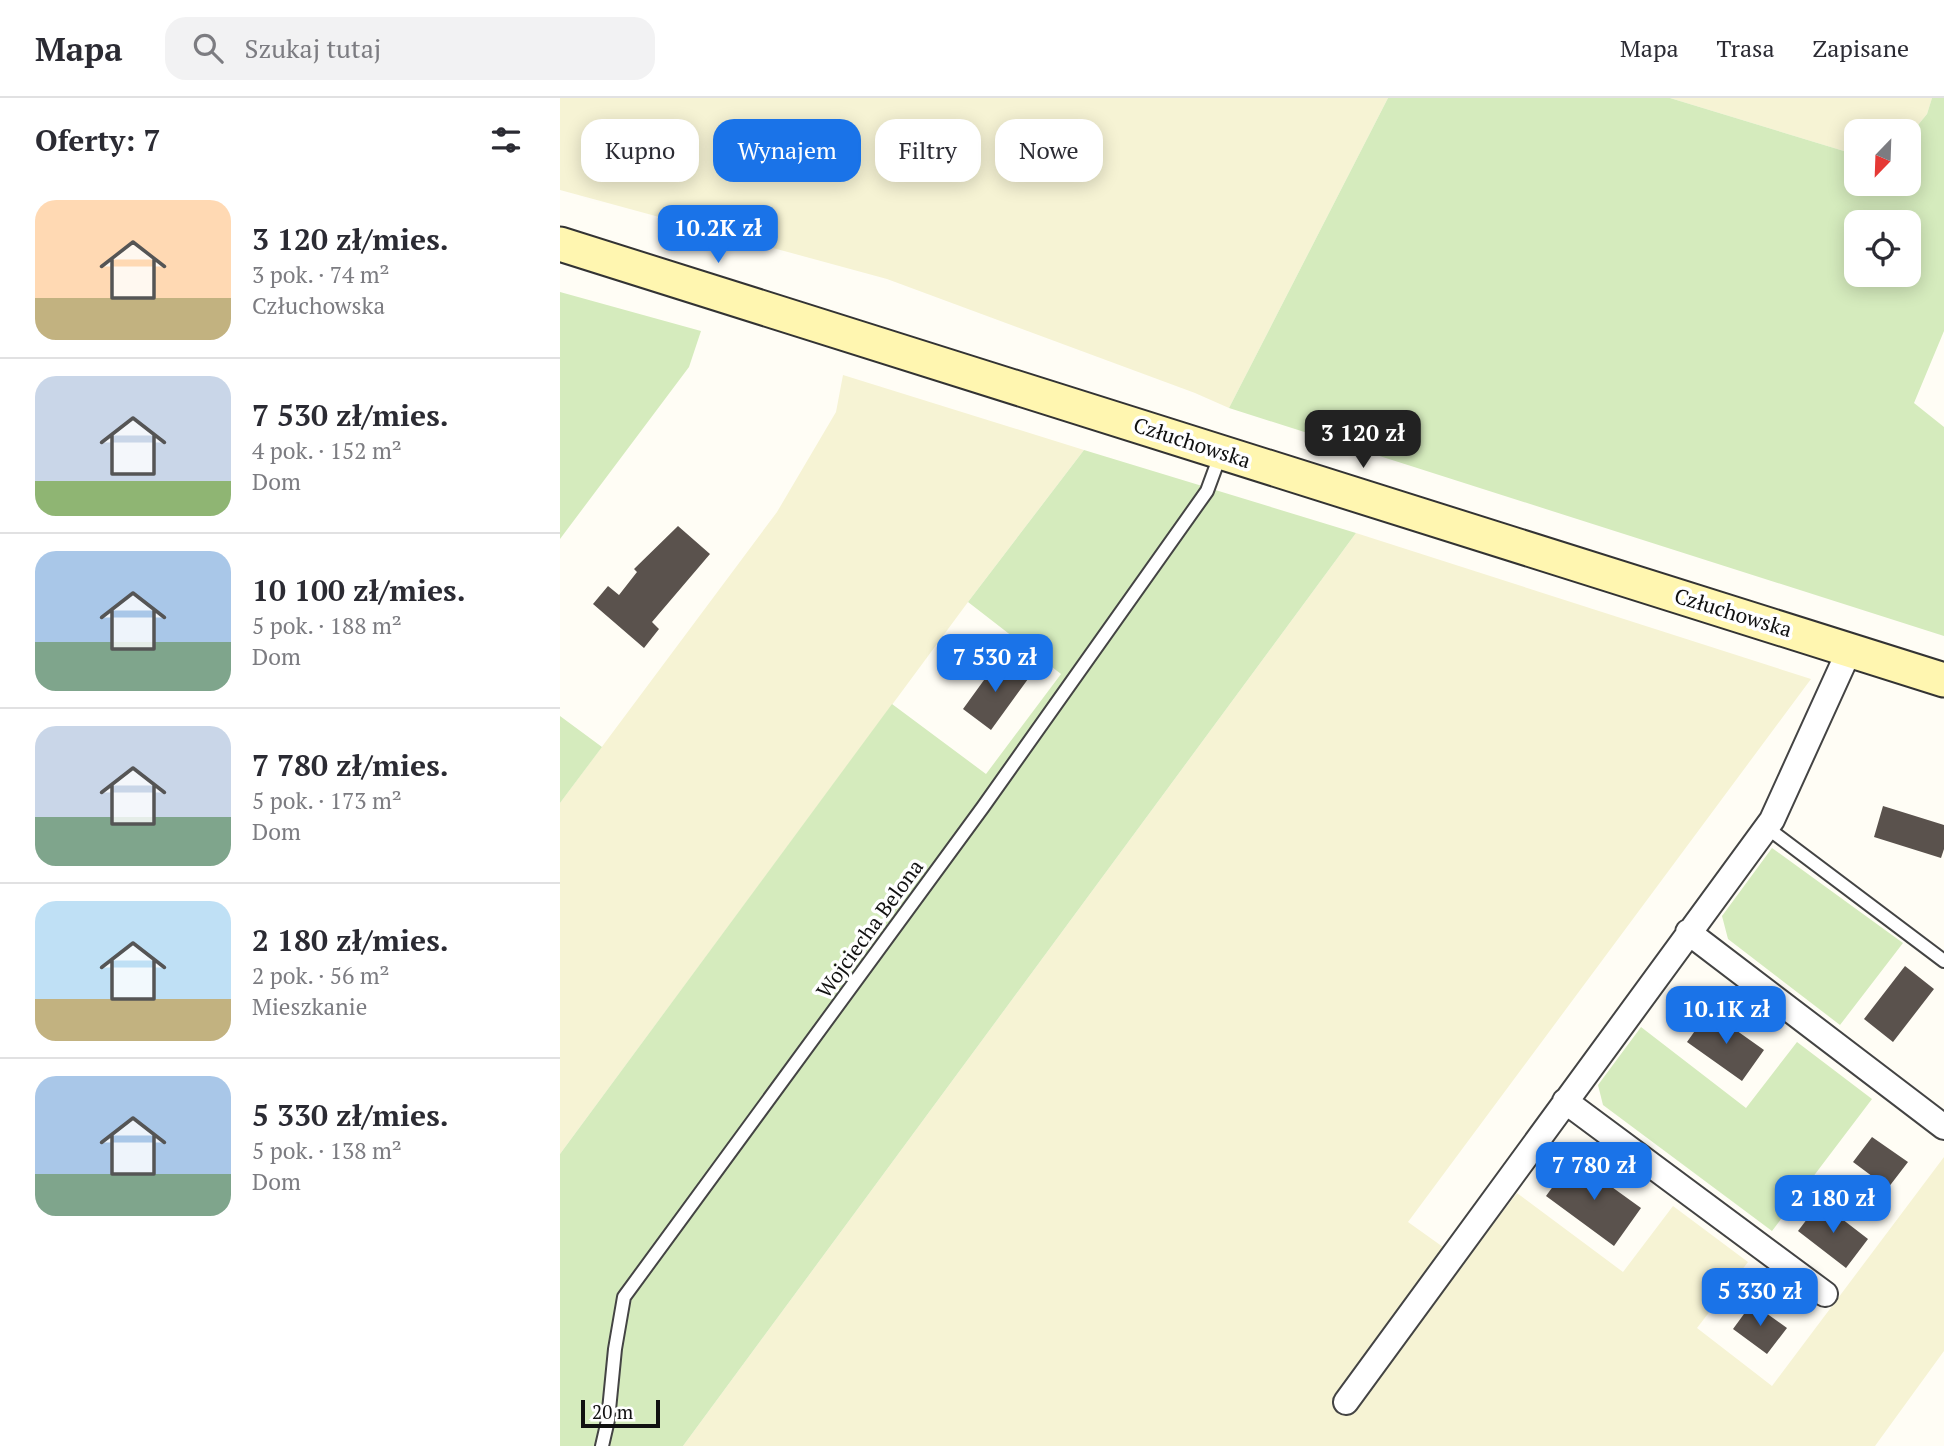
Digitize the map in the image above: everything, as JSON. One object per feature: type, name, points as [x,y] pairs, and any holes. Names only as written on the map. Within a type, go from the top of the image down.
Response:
[{"type":"main road","name":"Człuchowska","points":[[560,244],[1944,680]]},
{"type":"street","points":[[1346,1402],[1772,820],[1849,651]]},
{"type":"street","points":[[1688,932],[1944,1126]]},
{"type":"street","points":[[1565,1101],[1825,1294]]},
{"type":"lane","name":"Wojciecha Belona","points":[[602,1446],[608,1420],[615,1349],[624,1297],[983,807],[1207,491],[1221,452]]},
{"type":"lane","points":[[1766,827],[1944,961]]},
{"type":"shaded area","points":[[560,98],[1388,98],[1229,408],[887,279],[560,190]]},
{"type":"shaded area","points":[[1670,98],[1932,98],[1922,120],[1844,119],[1844,151]]},
{"type":"shaded area","points":[[843,375],[1084,450],[968,602],[560,1154],[560,803],[777,512],[836,412]]},
{"type":"shaded area","points":[[1356,533],[1811,679],[1408,1222],[1464,1262],[1517,1193],[1623,1272],[1673,1206],[1748,1262],[1697,1328],[1772,1386],[1944,1157],[1944,1351],[1875,1446],[683,1446]]},
{"type":"green space","points":[[1388,98],[1670,98],[1844,151],[1844,196],[1922,196],[1922,120],[1932,98],[1944,98],[1944,331],[1914,403],[1944,427],[1944,636],[1229,408]]},
{"type":"green space","points":[[560,292],[701,331],[689,367],[560,539]]},
{"type":"green space","points":[[1084,450],[1356,533],[683,1446],[560,1446],[560,1154],[892,704],[986,774],[1061,674],[968,602]]},
{"type":"green space","points":[[560,716],[602,747],[560,803]]},
{"type":"green space","points":[[1772,848],[1903,943],[1840,1025],[1728,939],[1722,916]]},
{"type":"green space","points":[[1641,1027],[1746,1108],[1797,1042],[1872,1099],[1772,1231],[1603,1105],[1598,1085]]},
{"type":"building","points":[[678,526],[710,554],[652,622],[659,629],[644,648],[593,604],[608,586],[619,595],[637,572],[634,569]]},
{"type":"building","points":[[1000,658],[1028,679],[991,730],[963,709]]},
{"type":"building","points":[[1883,806],[1944,825],[1944,849],[1941,858],[1874,837]]},
{"type":"building","points":[[1905,966],[1934,989],[1893,1042],[1864,1019]]},
{"type":"building","points":[[1709,1011],[1764,1050],[1742,1081],[1687,1042]]},
{"type":"building","points":[[1872,1137],[1908,1162],[1888,1188],[1853,1162]]},
{"type":"building","points":[[1573,1159],[1641,1208],[1614,1246],[1546,1196]]},
{"type":"building","points":[[1820,1202],[1868,1239],[1846,1268],[1798,1231]]},
{"type":"building","points":[[1752,1303],[1787,1328],[1767,1354],[1733,1329]]}]
